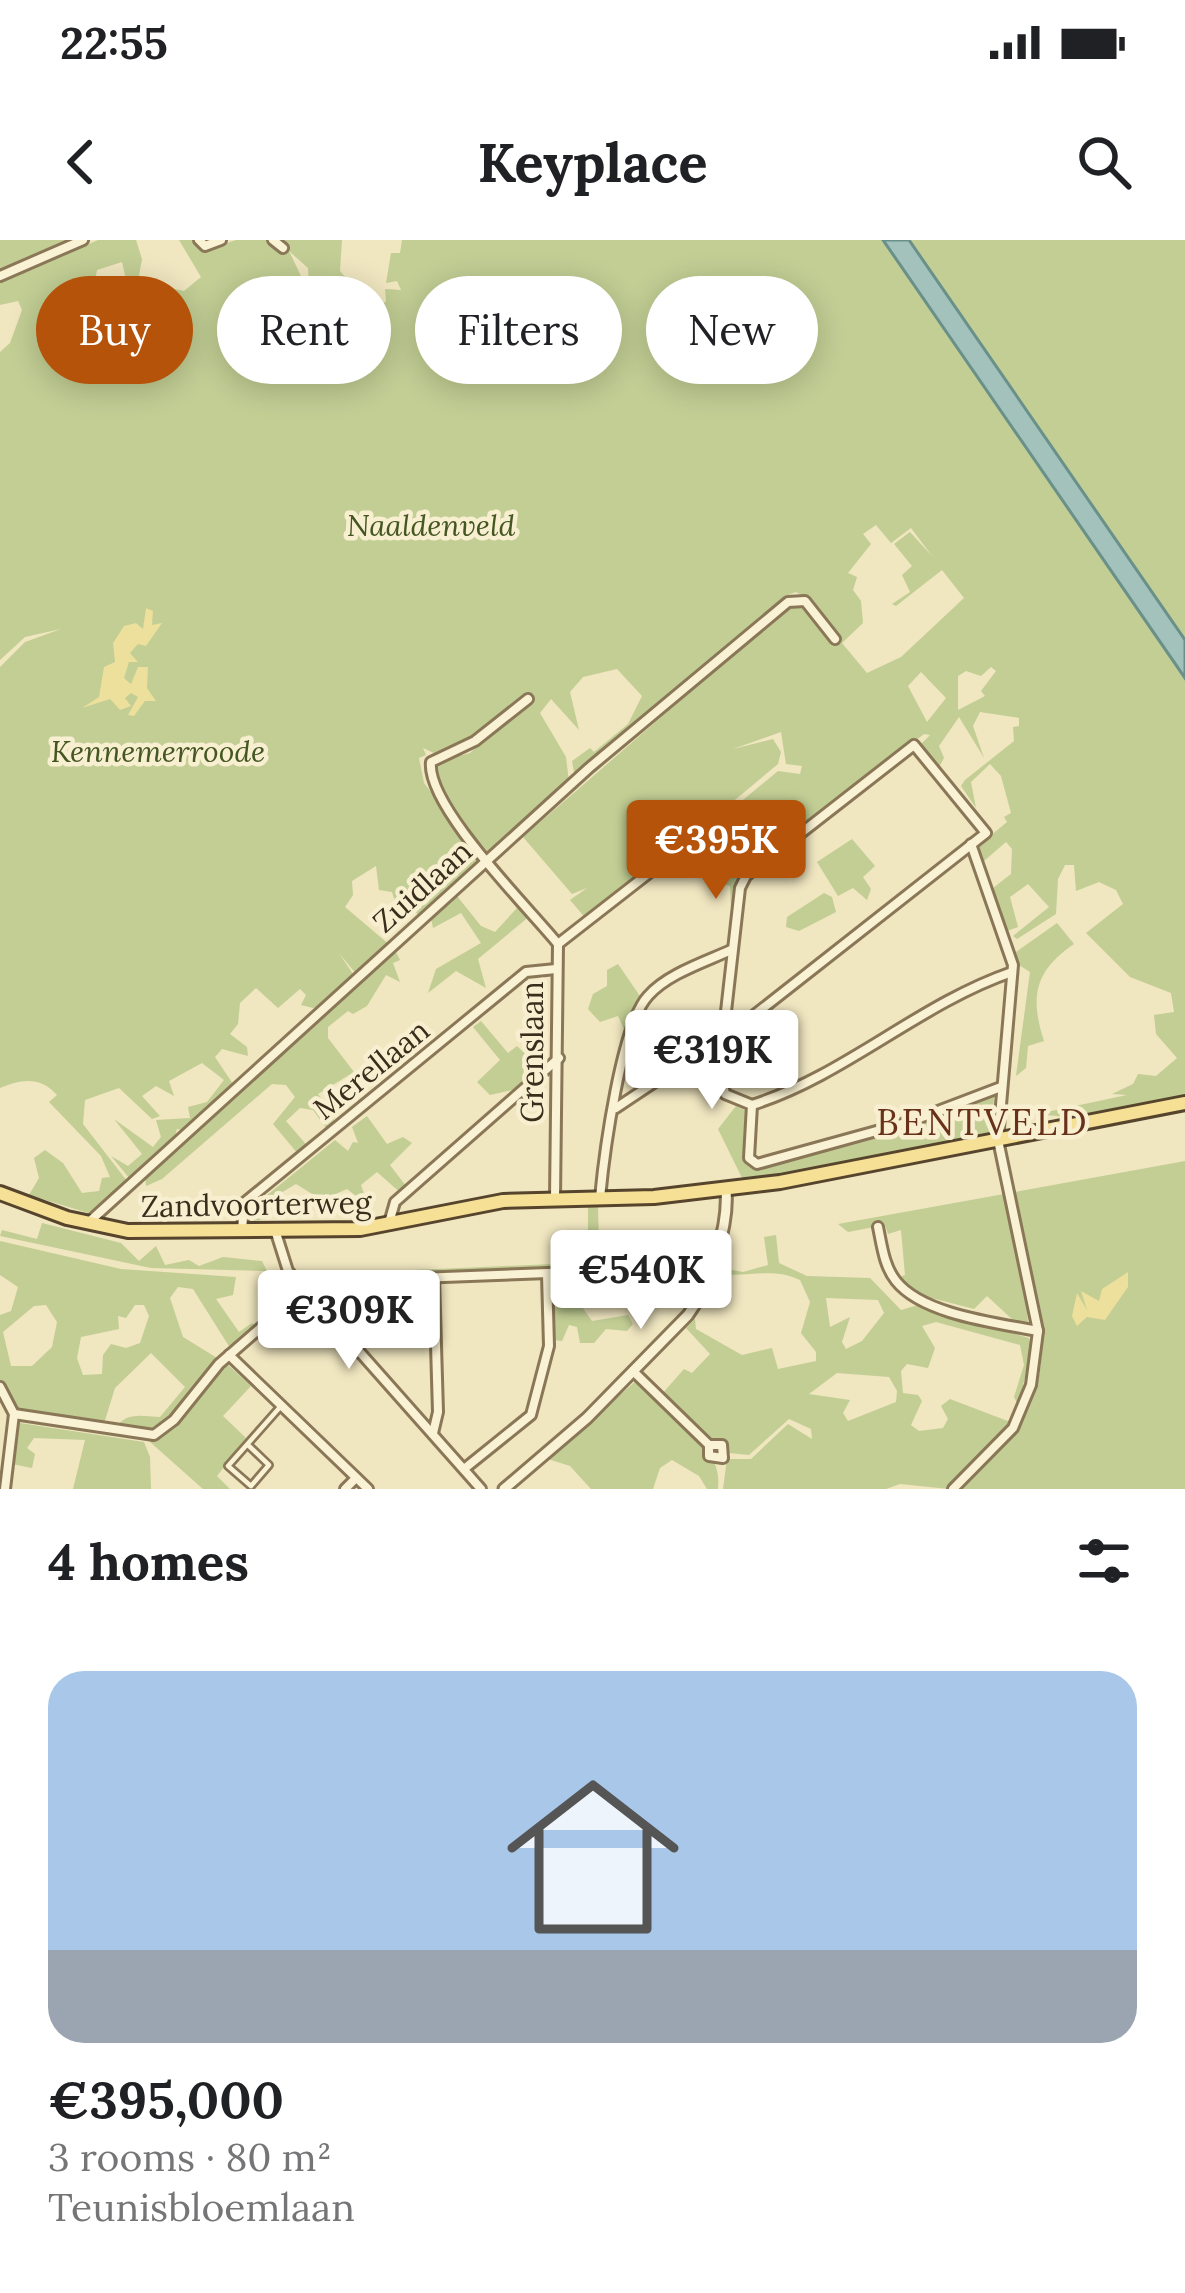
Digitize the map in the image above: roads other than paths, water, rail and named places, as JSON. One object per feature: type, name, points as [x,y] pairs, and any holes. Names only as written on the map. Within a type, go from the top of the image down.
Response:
[{"type":"main road","name":"Zandvoorterweg","points":[[0,1193],[88,1224],[128,1231],[276,1233],[388,1225],[503,1201],[726,1190],[1185,1102]]},
{"type":"street","points":[[0,277],[83,240]]},
{"type":"street","points":[[200,240],[205,246],[221,240]]},
{"type":"street","points":[[272,240],[283,248]]},
{"type":"street","name":"Zuidlaan","points":[[88,1224],[488,859],[715,662],[799,598],[835,639]]},
{"type":"street","name":"Grenslaan","points":[[528,699],[475,742],[430,763],[436,797],[558,944],[555,1198]]},
{"type":"street","points":[[616,1108],[719,1040],[989,830],[914,745],[746,876],[740,888],[719,1040],[722,1088],[731,1099],[752,1105],[836,1068],[953,994],[1012,972]]},
{"type":"street","points":[[953,1489],[1013,1428],[1030,1385],[1038,1331],[998,1140],[1012,972],[971,844]]},
{"type":"street","points":[[558,944],[676,852]]},
{"type":"street","points":[[594,1198],[626,1044],[651,992],[733,950]]},
{"type":"street","name":"Merellaan","points":[[242,1233],[244,1203],[526,972],[556,969]]},
{"type":"street","points":[[388,1225],[395,1202],[559,1058]]},
{"type":"street","points":[[541,1075],[557,1084]]},
{"type":"street","points":[[752,1105],[752,1163],[910,1122],[1001,1087]]},
{"type":"street","points":[[504,1489],[688,1315],[727,1210],[726,1190]]},
{"type":"street","points":[[878,1227],[888,1268],[904,1289],[924,1302],[1038,1331]]},
{"type":"street","points":[[276,1233],[280,1259],[306,1292],[481,1489]]},
{"type":"street","points":[[14,1414],[154,1435],[174,1420],[229,1355],[313,1282],[547,1274],[713,1256]]},
{"type":"street","points":[[464,1469],[531,1415],[548,1352],[547,1274]]},
{"type":"street","points":[[434,1278],[438,1414],[434,1433]]},
{"type":"street","points":[[229,1355],[368,1489]]},
{"type":"street","points":[[633,1371],[709,1445]]},
{"type":"street","points":[[0,1387],[14,1414],[5,1489]]},
{"type":"street","points":[[248,1445],[269,1468],[249,1486],[228,1466],[281,1406]]},
{"type":"street","points":[[345,1489],[356,1478]]},
{"type":"water","points":[[883,240],[909,240],[1185,640],[1185,678]]},
{"type":"district","name":"BENTVELD","points":[[983,1122]]},
{"type":"park label","name":"Naaldenveld","points":[[431,525]]},
{"type":"park label","name":"Kennemerroode","points":[[158,751]]}]
